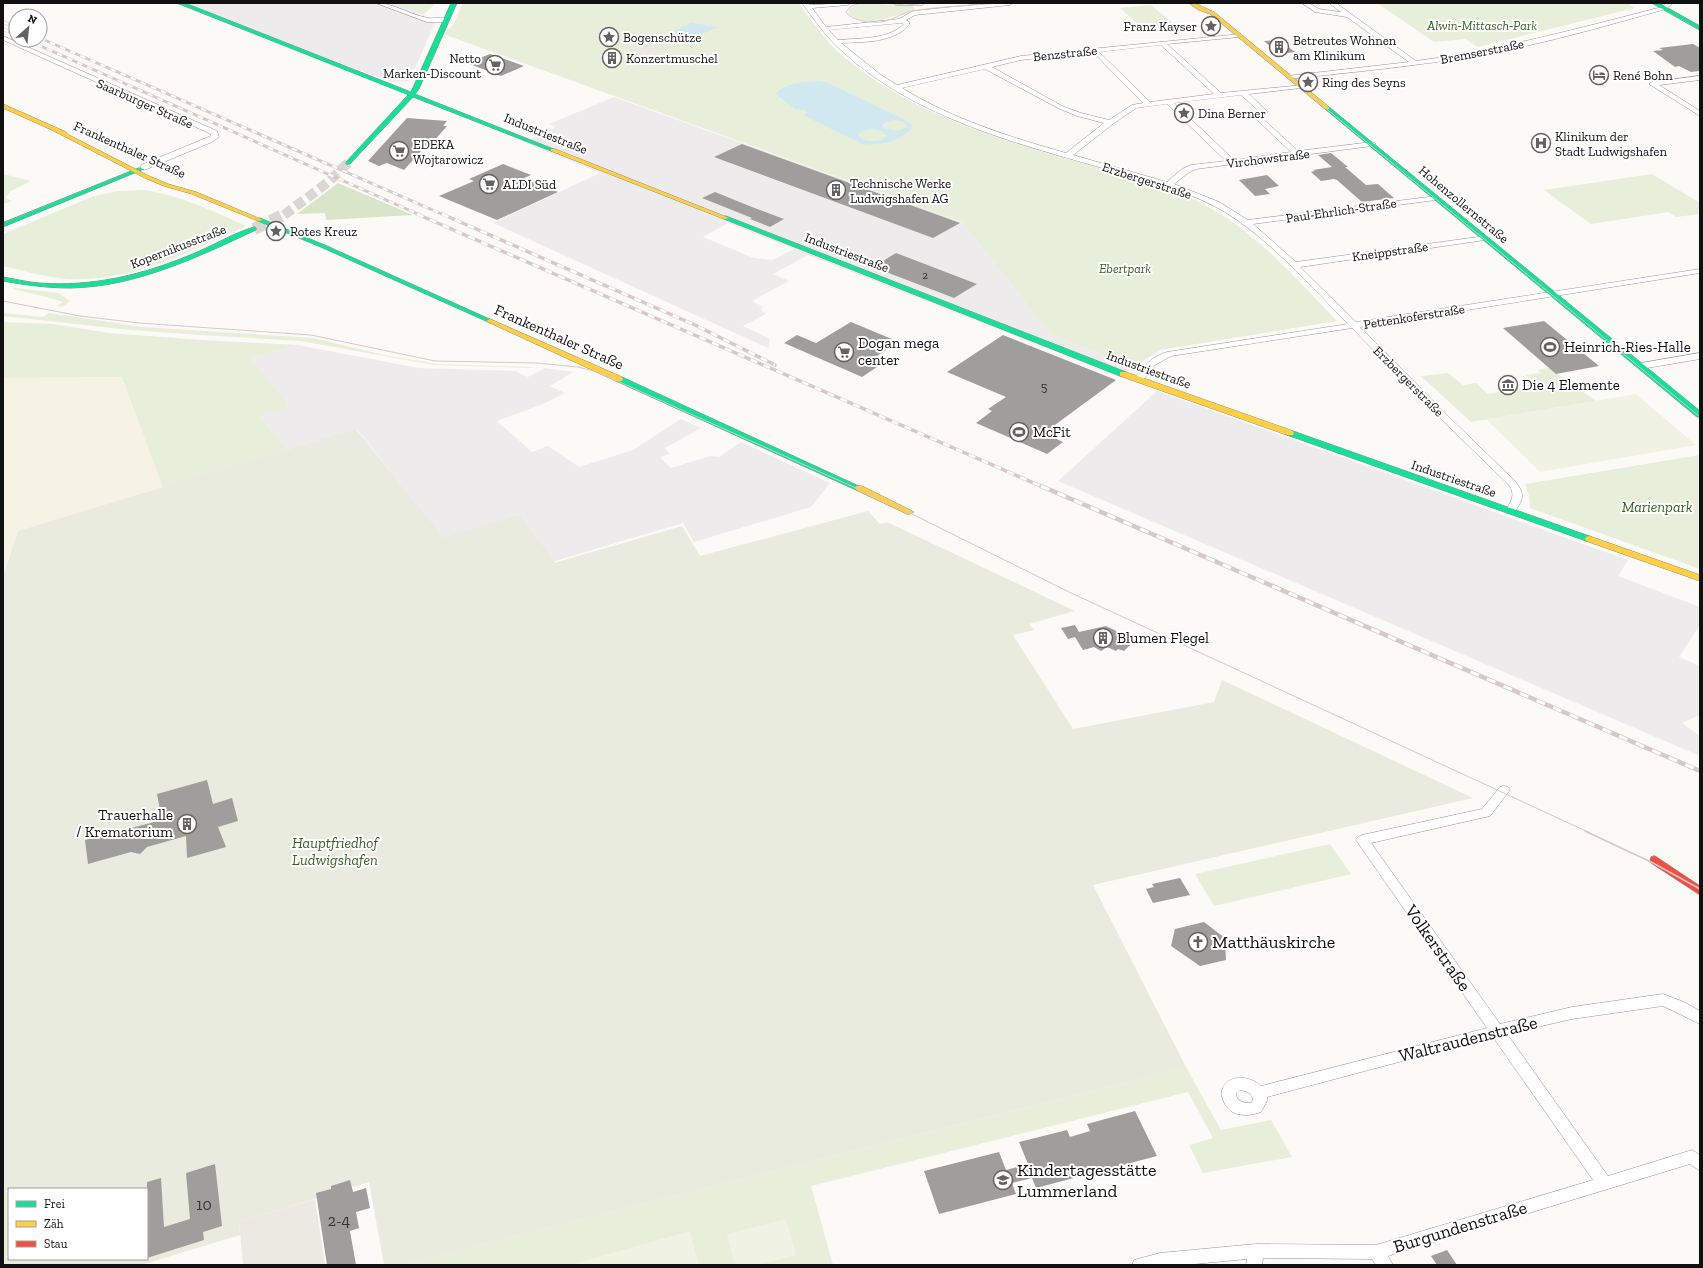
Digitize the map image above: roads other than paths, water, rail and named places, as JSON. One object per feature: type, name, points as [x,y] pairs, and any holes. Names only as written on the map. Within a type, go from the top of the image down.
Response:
[{"type":"street","name":"Industriestraße","points":[[180,3],[1139,380],[1700,578]]},
{"type":"street","points":[[379,3],[427,20],[446,20]]},
{"type":"street","points":[[348,163],[412,95],[454,3]]},
{"type":"street","points":[[806,5],[848,3]]},
{"type":"street","points":[[896,3],[922,3]]},
{"type":"street","points":[[901,21],[908,15],[918,12],[1010,3]]},
{"type":"street","name":"Hohenzollernstraße","points":[[1192,3],[1201,9],[1212,13],[1700,415]]},
{"type":"street","name":"Hohenzollernstraße","points":[[1207,3],[1212,13]]},
{"type":"street","points":[[1306,3],[1317,11],[1348,15]]},
{"type":"street","points":[[1332,3],[1415,63]]},
{"type":"street","name":"Erzbergerstraße","points":[[806,5],[836,42],[870,72],[895,88],[944,113],[972,124],[1068,156],[1169,184],[1224,208],[1246,223],[1295,265],[1517,489],[1519,495],[1510,511]]},
{"type":"street","points":[[1663,5],[1700,28]]},
{"type":"street","name":"Bremserstraße","points":[[1289,77],[1415,63],[1516,46],[1663,5]]},
{"type":"street","points":[[824,29],[901,21],[906,22],[907,24],[895,34],[884,37],[836,42]]},
{"type":"street","name":"Benzstraße","points":[[895,88],[1021,58],[1239,35]]},
{"type":"street","name":"Saarburger Straße","points":[[3,38],[214,133],[215,137],[209,140],[137,169]]},
{"type":"street","points":[[1162,43],[1220,96]]},
{"type":"street","points":[[1094,50],[1148,104]]},
{"type":"street","points":[[985,66],[1060,107],[1079,115],[1110,122]]},
{"type":"street","points":[[387,84],[407,84],[421,78]]},
{"type":"street","points":[[1700,78],[1652,84],[1700,114]]},
{"type":"street","points":[[1068,156],[1110,122],[1134,106],[1301,86]]},
{"type":"street","points":[[1244,93],[1265,112],[1256,116],[1297,154]]},
{"type":"street","points":[[1169,102],[1232,162]]},
{"type":"street","name":"Frankenthaler Straße","points":[[3,106],[137,169],[180,184],[194,193]]},
{"type":"street","name":"Frankenthaler Straße","points":[[55,130],[137,169],[166,185],[194,193],[267,222],[558,351],[910,512]]},
{"type":"street","name":"Virchowstraße","points":[[1169,184],[1185,171],[1194,168],[1372,144]]},
{"type":"street","points":[[3,226],[137,169]]},
{"type":"street","points":[[141,184],[166,185]]},
{"type":"street","points":[[87,190],[128,185]]},
{"type":"street","name":"Paul-Ehrlich-Straße","points":[[1246,223],[1436,198]]},
{"type":"street","name":"Kopernikusstraße","points":[[3,279],[46,286],[106,283],[148,274],[190,258],[254,229]]},
{"type":"street","name":"Kneippstraße","points":[[1295,265],[1485,238]]},
{"type":"street","name":"Pettenkoferstraße","points":[[1139,380],[1151,362],[1158,357],[1170,354],[1700,271]]},
{"type":"street","name":"Kopernikusstraße","points":[[3,274],[62,286]]},
{"type":"street","points":[[1641,366],[1700,356]]},
{"type":"street","name":"Volkerstraße","points":[[1504,790],[1486,814],[1362,840],[1604,1183]]},
{"type":"street","points":[[1700,880],[1655,860],[1700,891]]},
{"type":"street","name":"Waltraudenstraße","points":[[1259,1093],[1496,1031],[1572,1013],[1663,1000],[1679,1006],[1700,1018]]},
{"type":"street","name":"Burgundenstraße","points":[[1140,1265],[1160,1260],[1255,1258],[1381,1259],[1604,1183],[1692,1156],[1700,1164]]},
{"type":"water","points":[[691,23],[717,27],[698,36],[672,32]]},
{"type":"water","points":[[819,81],[828,83],[905,120],[912,125],[912,128],[907,133],[895,140],[882,144],[862,144],[803,115],[807,113],[805,110],[795,109],[776,94],[779,90],[789,85]],"holes":[[[894,120],[904,122],[907,127],[894,131],[882,126],[884,123]],[[870,129],[882,131],[887,136],[877,141],[865,140],[858,136],[860,132]]]},
{"type":"tunnel","points":[[284,215],[327,183],[348,163]]},
{"type":"tunnel","points":[[254,229],[285,214]]},
{"type":"tram line","points":[[861,3],[851,6],[846,12],[852,18],[866,22],[893,19],[909,12],[924,9],[999,3]]},
{"type":"tram line","points":[[883,3],[905,5],[932,3]]},
{"type":"tram line","points":[[1198,3],[1700,417]]},
{"type":"tram line","points":[[3,301],[80,316],[139,323],[311,335],[435,361],[537,363],[578,367],[597,372],[896,506],[1069,592],[1588,832]]},
{"type":"tram line","points":[[1585,831],[1653,863],[1700,889]]},
{"type":"railway","points":[[3,22],[8,24]]},
{"type":"railway","points":[[3,29],[8,31]]},
{"type":"railway","points":[[48,42],[444,215]]},
{"type":"railway","points":[[45,48],[420,215]]},
{"type":"railway","points":[[417,214],[1043,487]]},
{"type":"railway","points":[[442,214],[695,325],[775,365]]},
{"type":"railway","points":[[1041,486],[1700,771]]},
{"type":"place","name":"Franz Kayser","points":[[1211,26]]},
{"type":"place","name":"Bogenschütze","points":[[609,37]]},
{"type":"place","name":"Betreutes Wohnen am Klinikum","points":[[1279,47]]},
{"type":"place","name":"Konzertmuschel","points":[[612,58]]},
{"type":"place","name":"Netto Marken-Discount","points":[[495,65]]},
{"type":"place","name":"René Bohn","points":[[1599,75]]},
{"type":"place","name":"Ring des Seyns","points":[[1308,82]]},
{"type":"place","name":"Dina Berner","points":[[1184,113]]},
{"type":"place","name":"Klinikum der Stadt Ludwigshafen","points":[[1541,143]]},
{"type":"place","name":"EDEKA Wojtarowicz","points":[[399,151]]},
{"type":"place","name":"ALDI Süd","points":[[489,184]]},
{"type":"place","name":"Technische Werke Ludwigshafen AG","points":[[836,190]]},
{"type":"place","name":"Rotes Kreuz","points":[[276,231]]},
{"type":"place","name":"Heinrich-Ries-Halle","points":[[1550,347]]},
{"type":"place","name":"Dogan mega center","points":[[844,352]]},
{"type":"place","name":"Die 4 Elemente","points":[[1508,385]]},
{"type":"place","name":"McFit","points":[[1019,432]]},
{"type":"place","name":"Blumen Flegel","points":[[1103,638]]},
{"type":"place","name":"Trauerhalle / Krematorium","points":[[187,824]]},
{"type":"place","name":"Matthäuskirche","points":[[1198,942]]},
{"type":"place","name":"Kindertagesstätte Lummerland","points":[[1003,1180]]},
{"type":"park label","name":"Alwin-Mittasch-Park","points":[[1482,25]]},
{"type":"park label","name":"Ebertpark","points":[[1125,268]]},
{"type":"park label","name":"Marienpark","points":[[1657,507]]},
{"type":"park label","name":"Hauptfriedhof Ludwigshafen","points":[[335,852]]}]
